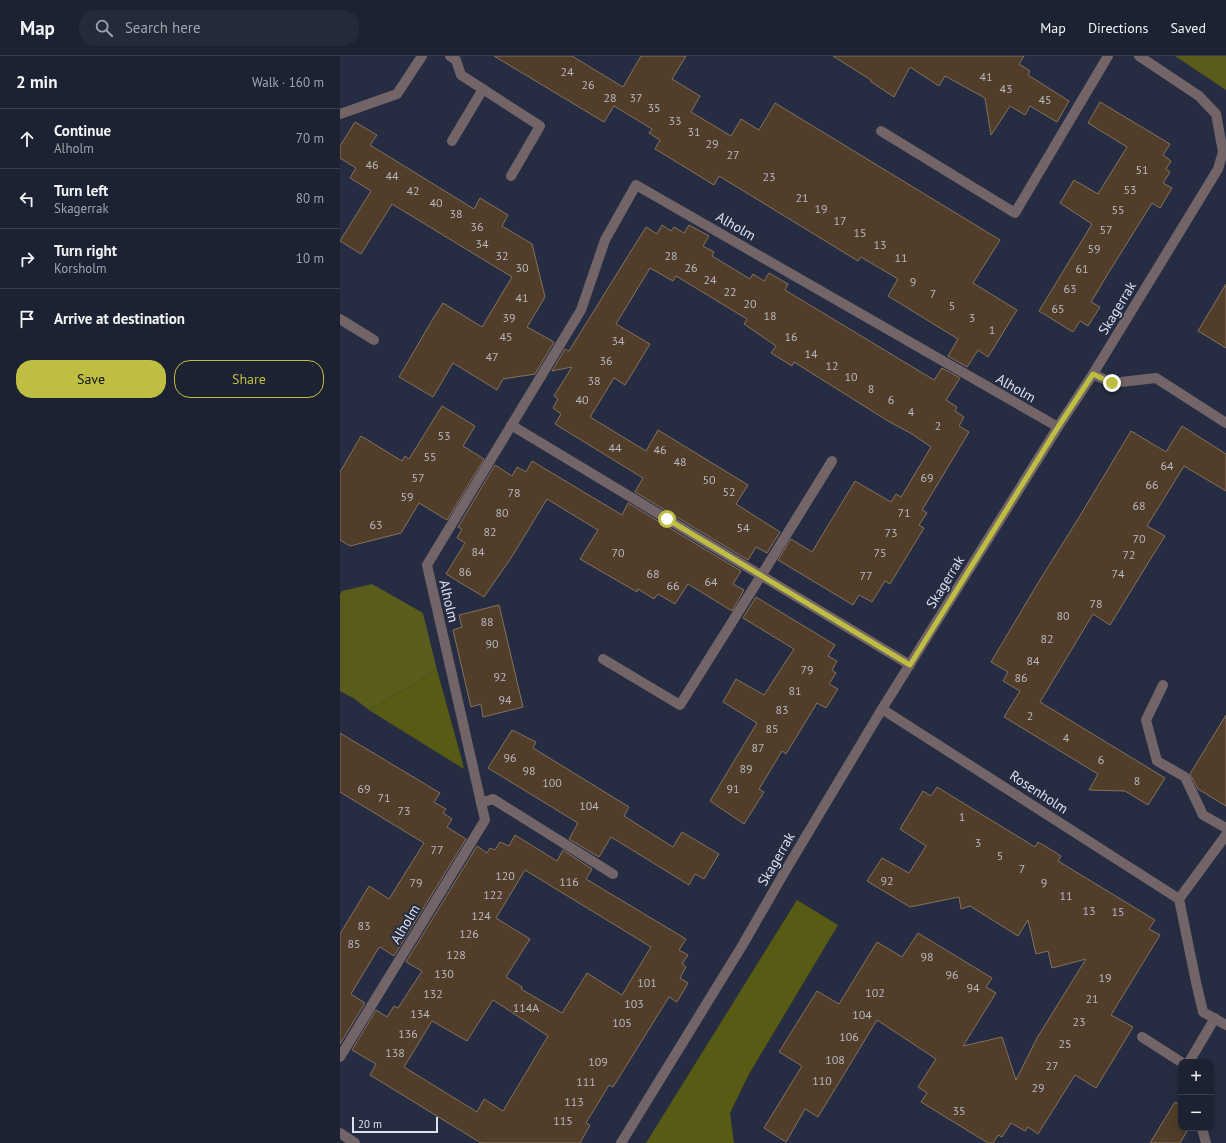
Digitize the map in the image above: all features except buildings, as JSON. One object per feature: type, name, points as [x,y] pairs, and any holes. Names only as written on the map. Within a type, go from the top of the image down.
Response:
[{"type":"street","points":[[340,114],[397,94],[422,56]]},
{"type":"street","points":[[450,56],[456,60],[461,75],[540,126],[511,176]]},
{"type":"street","points":[[881,131],[1015,213],[1108,56]]},
{"type":"street","name":"Skagerrak","points":[[621,1143],[742,946],[882,709],[1058,427],[1093,374],[1218,169],[1223,152],[1223,132],[1216,114],[1199,96],[1139,56]]},
{"type":"street","points":[[452,141],[483,89]]},
{"type":"street","name":"Alholm","points":[[340,1058],[485,820],[427,565],[581,310],[605,240],[636,185],[1058,427]]},
{"type":"street","points":[[340,319],[374,340]]},
{"type":"street","points":[[1093,374],[1112,383],[1156,378],[1226,423]]},
{"type":"street","points":[[511,425],[910,665]]},
{"type":"street","points":[[603,659],[680,705],[762,576],[832,461]]},
{"type":"street","points":[[1163,685],[1146,720],[1157,761],[1185,777],[1203,815],[1226,828]]},
{"type":"street","name":"Rosenholm","points":[[882,709],[1179,899]]},
{"type":"street","points":[[481,803],[493,799],[613,874]]},
{"type":"street","points":[[1226,835],[1179,899],[1203,1012],[1226,1025]]},
{"type":"street","points":[[1191,1059],[1215,1018]]},
{"type":"street","points":[[1142,1037],[1178,1060]]},
{"type":"street","points":[[1203,1131],[1206,1143]]},
{"type":"street","points":[[340,1134],[355,1143]]},
{"type":"shaded area","points":[[1175,56],[1226,56],[1226,90]]},
{"type":"shaded area","points":[[372,584],[423,613],[437,670],[369,710],[355,699],[340,691],[340,594],[342,591]]},
{"type":"shaded area","points":[[437,670],[461,757],[464,769],[369,710]]},
{"type":"shaded area","points":[[797,900],[838,925],[749,1074],[730,1113],[734,1143],[646,1143]]},
{"type":"route","points":[[667,519],[910,665],[1058,427],[1093,374],[1112,383]]}]
